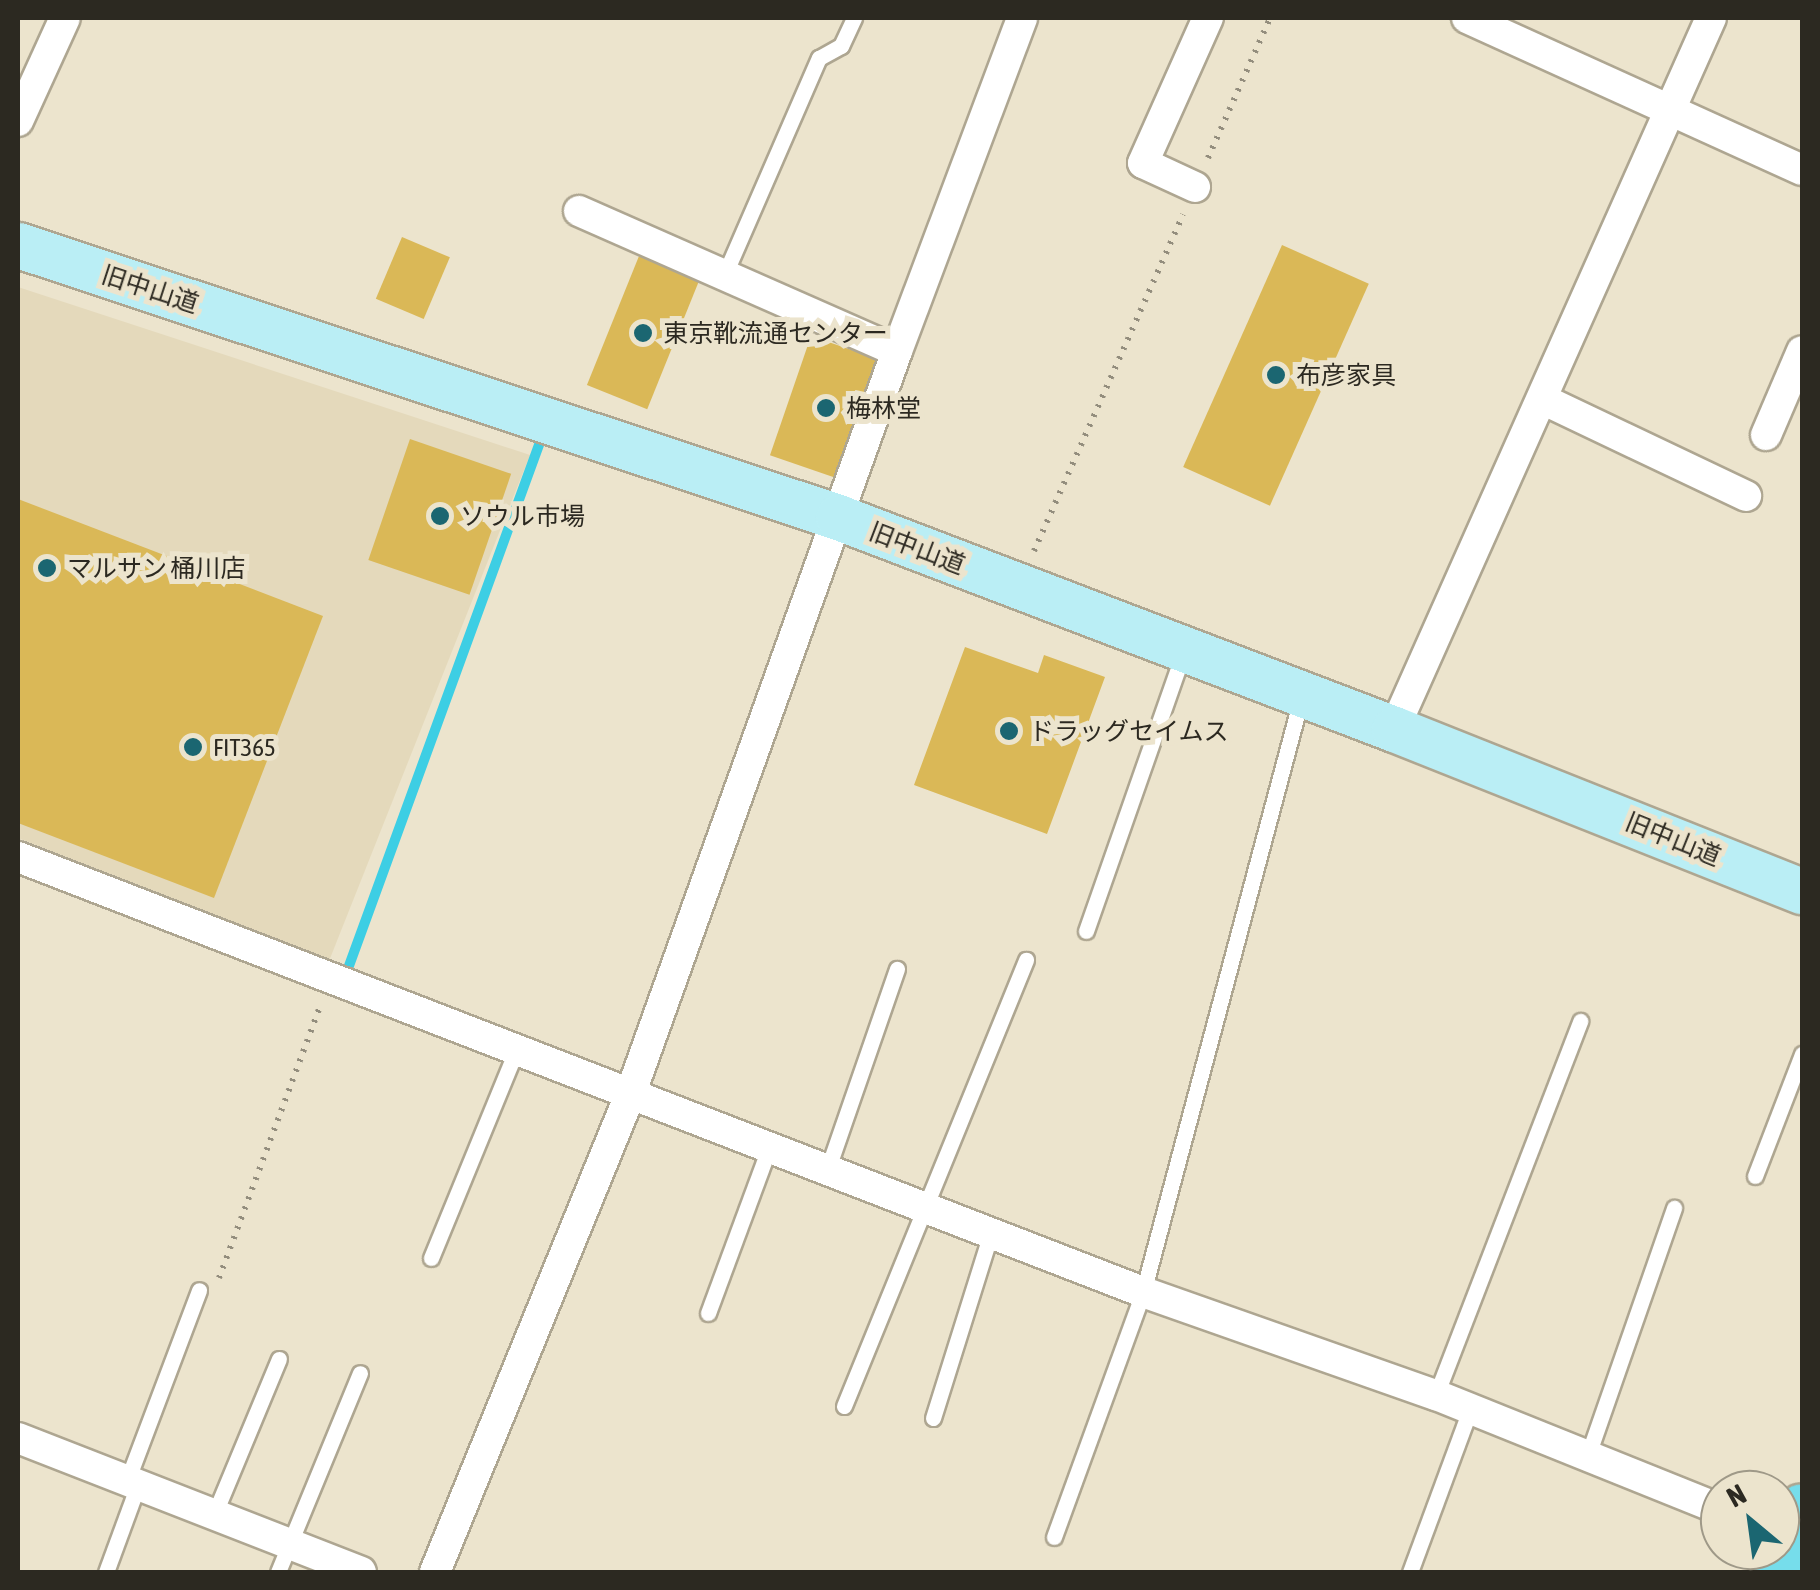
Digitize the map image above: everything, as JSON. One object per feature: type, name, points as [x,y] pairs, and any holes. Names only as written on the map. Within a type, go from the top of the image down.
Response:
[{"type":"main road","name":"旧中山道","points":[[18,245],[838,518],[1394,728],[1802,890]]},
{"type":"street","points":[[18,120],[65,18]]},
{"type":"street","points":[[434,1572],[630,1095],[896,351],[1022,18]]},
{"type":"street","points":[[1195,187],[1143,162],[1208,18]]},
{"type":"street","points":[[1467,18],[1802,170]]},
{"type":"street","points":[[1394,728],[1711,18]]},
{"type":"street","points":[[578,211],[896,351]]},
{"type":"street","points":[[1766,435],[1802,351]]},
{"type":"street","points":[[1542,399],[1746,496]]},
{"type":"street","points":[[18,857],[1143,1292],[1436,1396],[1700,1501]]},
{"type":"street","points":[[18,1438],[214,1515],[284,1558],[361,1572]]},
{"type":"lane","points":[[724,276],[819,58],[841,46],[854,18]]},
{"type":"lane","points":[[1086,931],[1184,650]]},
{"type":"lane","points":[[1054,1537],[1143,1292],[1302,696]]},
{"type":"lane","points":[[844,1406],[1026,960]]},
{"type":"lane","points":[[826,1170],[896,969]]},
{"type":"lane","points":[[1436,1396],[1580,1021]]},
{"type":"lane","points":[[431,1258],[516,1051]]},
{"type":"lane","points":[[1755,1176],[1802,1054]]},
{"type":"lane","points":[[708,1312],[769,1148]]},
{"type":"lane","points":[[1586,1458],[1674,1208]]},
{"type":"lane","points":[[933,1418],[991,1233]]},
{"type":"lane","points":[[106,1572],[198,1290]]},
{"type":"lane","points":[[214,1515],[278,1359]]},
{"type":"lane","points":[[284,1558],[360,1373]]},
{"type":"lane","points":[[1410,1572],[1470,1410]]},
{"type":"path","points":[[1018,586],[1270,18]]},
{"type":"path","points":[[198,1290],[213,1293],[330,979]]},
{"type":"shaded area","points":[[18,287],[530,455],[329,961],[18,838]]},
{"type":"building","points":[[402,237],[450,257],[424,319],[376,299]]},
{"type":"building","name":"布彦家具","points":[[1282,245],[1369,284],[1270,506],[1183,467]]},
{"type":"building","name":"東京靴流通センター","points":[[639,256],[699,280],[647,409],[587,385]]},
{"type":"building","name":"梅林堂","points":[[811,336],[883,361],[842,480],[770,455]]},
{"type":"building","name":"ソウル市場","points":[[410,439],[511,474],[469,595],[368,560]]},
{"type":"building","points":[[18,499],[323,616],[214,898],[18,823]]},
{"type":"building","name":"ドラッグセイムス","points":[[965,647],[1038,673],[1044,655],[1105,677],[1047,834],[914,785]]},
{"type":"waterway","points":[[346,974],[543,434]]},
{"type":"place","name":"東京靴流通センター","points":[[643,333]]},
{"type":"place","name":"布彦家具","points":[[1276,375]]},
{"type":"place","name":"梅林堂","points":[[826,408]]},
{"type":"place","name":"ソウル市場","points":[[440,516]]},
{"type":"place","name":"マルサン 桶川店","points":[[47,568]]},
{"type":"place","name":"ドラッグセイムス","points":[[1009,731]]},
{"type":"place","name":"FIT365","points":[[193,747]]}]
